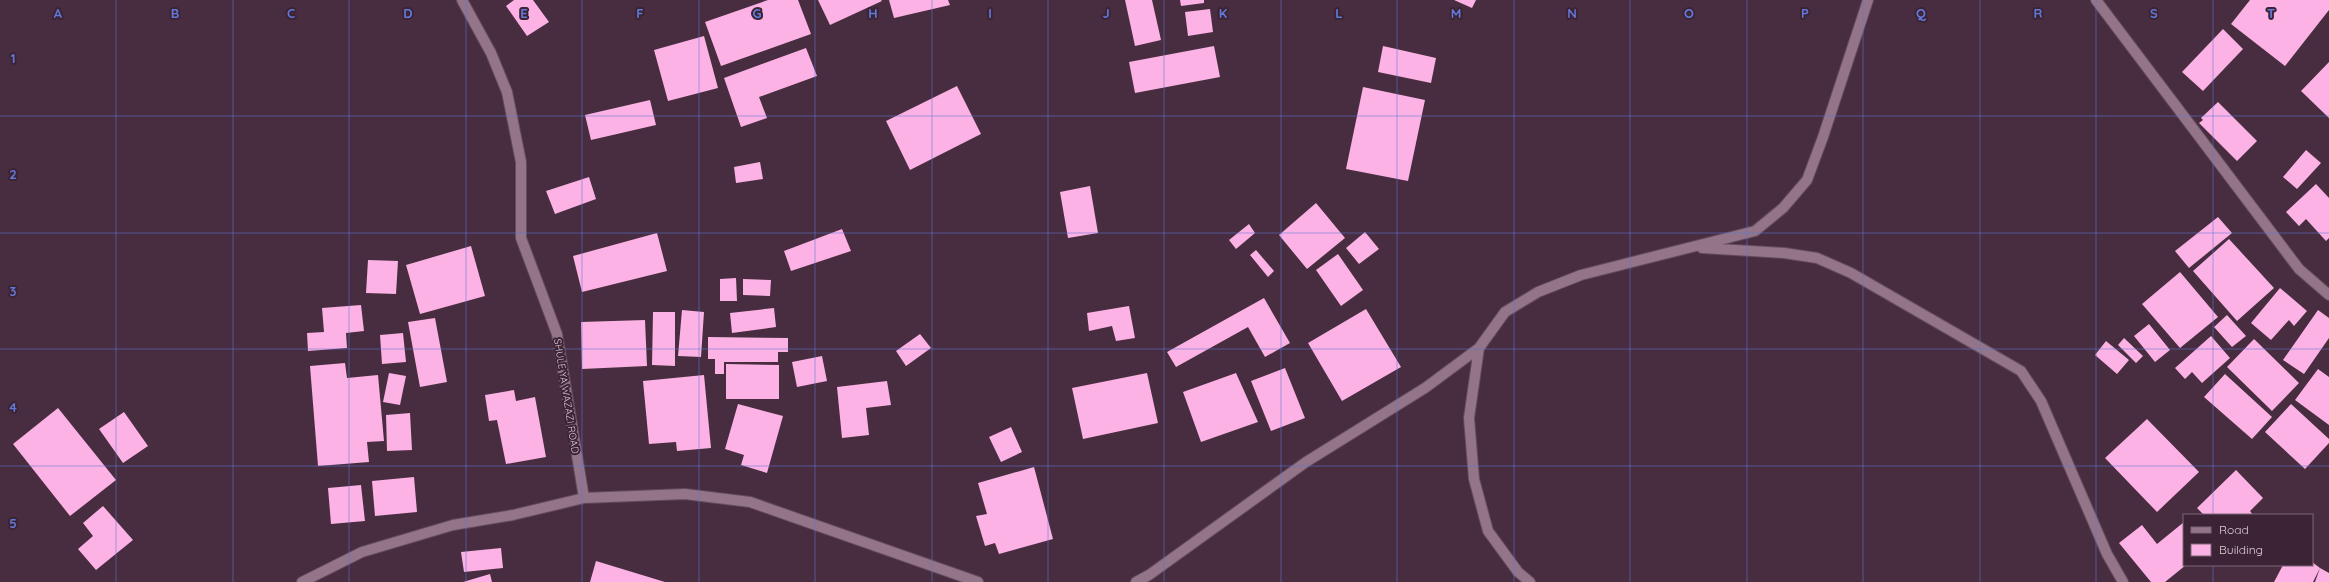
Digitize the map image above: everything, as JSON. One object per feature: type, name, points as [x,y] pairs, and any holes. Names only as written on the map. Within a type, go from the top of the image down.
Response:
[{"type":"street","name":"SHULE YA WAZAZI ROAD","points":[[462,0],[491,53],[507,92],[522,162],[522,238],[557,334],[584,498]]},
{"type":"street","points":[[1136,582],[1148,575],[1306,462],[1425,388],[1479,348],[1505,312],[1538,292],[1581,275],[1693,248],[1755,231],[1783,208],[1807,180],[1823,137],[1868,0]]},
{"type":"street","points":[[2096,0],[2299,269],[2329,295]]},
{"type":"street","points":[[1693,248],[1784,253],[1817,258],[1858,277],[2021,371],[2040,401],[2107,554],[2123,582]]},
{"type":"street","points":[[1479,348],[1469,418],[1474,479],[1488,531],[1518,572],[1530,582]]},
{"type":"street","points":[[302,582],[362,552],[391,542],[453,525],[513,515],[584,498],[685,494],[750,502],[978,582]]},
{"type":"building","points":[[514,0],[533,0],[549,22],[527,36],[506,6]]},
{"type":"building","points":[[768,0],[798,0],[811,34],[721,66],[705,22]]},
{"type":"building","points":[[818,0],[881,0],[882,1],[830,25]]},
{"type":"building","points":[[889,0],[948,0],[950,5],[894,18]]},
{"type":"building","points":[[1125,0],[1152,0],[1161,40],[1135,46]]},
{"type":"building","points":[[1180,0],[1204,0],[1204,3],[1181,6]]},
{"type":"building","points":[[1454,0],[1476,0],[1472,8]]},
{"type":"building","points":[[2250,0],[2329,0],[2329,10],[2285,66],[2231,24]]},
{"type":"building","points":[[1210,9],[1213,32],[1188,36],[1185,12]]},
{"type":"building","points":[[2223,29],[2243,49],[2203,91],[2182,72]]},
{"type":"building","points":[[704,36],[718,88],[668,101],[654,50]]},
{"type":"building","points":[[1214,46],[1220,77],[1135,93],[1129,62]]},
{"type":"building","points":[[1383,46],[1436,58],[1431,83],[1378,72]]},
{"type":"building","points":[[806,48],[817,76],[759,97],[767,118],[741,127],[724,78]]},
{"type":"building","points":[[2329,62],[2329,118],[2301,91]]},
{"type":"building","points":[[957,86],[981,134],[910,170],[886,121]]},
{"type":"building","points":[[1363,87],[1425,100],[1408,181],[1346,169]]},
{"type":"building","points":[[650,100],[656,125],[591,140],[585,115]]},
{"type":"building","points":[[2218,102],[2257,141],[2237,161],[2199,123],[2203,120],[2201,118]]},
{"type":"building","points":[[2306,150],[2321,163],[2297,189],[2283,177]]},
{"type":"building","points":[[760,162],[763,179],[736,183],[734,167]]},
{"type":"building","points":[[589,177],[596,199],[555,214],[546,191]]},
{"type":"building","points":[[2316,184],[2329,198],[2329,238],[2326,241],[2306,219],[2299,226],[2286,212]]},
{"type":"building","points":[[1090,186],[1098,233],[1068,238],[1060,192]]},
{"type":"building","points":[[1316,203],[1345,238],[1307,269],[1279,235]]},
{"type":"building","points":[[2218,217],[2232,233],[2189,268],[2175,251]]},
{"type":"building","points":[[1249,224],[1255,233],[1236,249],[1229,240]]},
{"type":"building","points":[[842,229],[851,251],[791,271],[784,251]]},
{"type":"building","points":[[1365,232],[1379,249],[1359,264],[1346,248]]},
{"type":"building","points":[[657,233],[667,271],[582,292],[573,256]]},
{"type":"building","points":[[2229,239],[2274,288],[2237,321],[2193,271]]},
{"type":"building","points":[[471,246],[485,296],[420,314],[406,265]]},
{"type":"building","points":[[1256,250],[1274,271],[1268,277],[1250,255]]},
{"type":"building","points":[[1338,254],[1363,290],[1341,306],[1316,270]]},
{"type":"building","points":[[368,260],[398,261],[396,294],[366,293]]},
{"type":"building","points":[[2180,272],[2218,317],[2180,348],[2142,304]]},
{"type":"building","points":[[736,278],[737,301],[720,301],[720,279]]},
{"type":"building","points":[[743,279],[771,280],[770,296],[743,295]]},
{"type":"building","points":[[2280,288],[2307,311],[2294,326],[2289,320],[2271,340],[2251,323]]},
{"type":"building","points":[[1264,298],[1290,343],[1265,357],[1248,327],[1176,367],[1167,352]]},
{"type":"building","points":[[361,305],[364,331],[346,333],[347,348],[308,351],[307,333],[324,332],[322,308]]},
{"type":"building","points":[[1129,306],[1135,338],[1116,341],[1112,326],[1089,331],[1087,313]]},
{"type":"building","points":[[774,308],[776,327],[732,333],[730,313]]},
{"type":"building","points":[[1366,309],[1401,367],[1342,401],[1308,343]]},
{"type":"building","points":[[682,310],[704,312],[701,357],[678,356]]},
{"type":"building","points":[[2318,310],[2329,318],[2329,338],[2304,374],[2283,360]]},
{"type":"building","points":[[653,312],[675,312],[675,366],[652,365]]},
{"type":"building","points":[[2227,315],[2246,336],[2232,347],[2214,327]]},
{"type":"building","points":[[435,318],[447,382],[420,387],[408,322]]},
{"type":"building","points":[[645,320],[647,366],[582,369],[581,322]]},
{"type":"building","points":[[2149,324],[2170,350],[2155,362],[2134,336]]},
{"type":"building","points":[[403,333],[406,362],[382,364],[380,335]]},
{"type":"building","points":[[920,334],[931,348],[906,366],[896,351]]},
{"type":"building","points":[[2211,336],[2230,358],[2202,383],[2192,372],[2185,379],[2175,368]]},
{"type":"building","points":[[708,337],[788,338],[788,352],[778,352],[778,362],[724,362],[724,374],[715,374],[715,359],[708,359]]},
{"type":"building","points":[[2124,338],[2143,356],[2136,363],[2118,345]]},
{"type":"building","points":[[2254,339],[2299,383],[2272,411],[2227,367]]},
{"type":"building","points":[[2106,341],[2129,360],[2117,374],[2095,355]]},
{"type":"building","points":[[822,356],[827,381],[797,387],[792,362]]},
{"type":"building","points":[[345,363],[347,378],[378,375],[384,441],[367,442],[369,462],[318,466],[310,366]]},
{"type":"building","points":[[726,364],[779,365],[779,399],[726,399]]},
{"type":"building","points":[[1285,368],[1305,418],[1271,431],[1251,381]]},
{"type":"building","points":[[2318,369],[2329,377],[2329,425],[2295,400]]},
{"type":"building","points":[[389,373],[406,376],[400,405],[383,402]]},
{"type":"building","points":[[1147,373],[1158,423],[1083,439],[1072,388]]},
{"type":"building","points":[[1236,373],[1258,422],[1201,442],[1183,392]]},
{"type":"building","points":[[2225,374],[2272,417],[2252,439],[2204,397]]},
{"type":"building","points":[[704,375],[711,448],[677,451],[676,442],[649,444],[643,381]]},
{"type":"building","points":[[887,381],[891,405],[866,408],[869,435],[842,438],[837,387]]},
{"type":"building","points":[[514,390],[516,401],[535,397],[546,457],[506,464],[497,420],[489,421],[485,395]]},
{"type":"building","points":[[738,404],[783,416],[767,473],[741,465],[744,455],[725,449]]},
{"type":"building","points":[[2291,404],[2329,439],[2329,443],[2305,469],[2265,432]]},
{"type":"building","points":[[58,408],[116,480],[70,516],[13,444]]},
{"type":"building","points":[[124,412],[148,446],[123,463],[99,429]]},
{"type":"building","points":[[410,413],[412,450],[387,451],[386,415]]},
{"type":"building","points":[[2147,419],[2199,472],[2157,512],[2105,458]]},
{"type":"building","points":[[1011,427],[1022,452],[1001,462],[989,437]]},
{"type":"building","points":[[1034,467],[1053,539],[999,554],[995,543],[985,546],[976,516],[987,514],[978,483]]},
{"type":"building","points":[[2236,470],[2263,498],[2250,511],[2252,514],[2203,514],[2197,508]]},
{"type":"building","points":[[414,477],[417,512],[375,516],[372,481]]},
{"type":"building","points":[[361,485],[365,521],[331,524],[328,488]]},
{"type":"building","points":[[103,506],[133,540],[96,570],[78,549],[93,536],[83,523]]},
{"type":"building","points":[[2183,523],[2183,566],[2185,566],[2165,582],[2151,582],[2119,543],[2142,525],[2157,544]]},
{"type":"building","points":[[501,548],[503,568],[464,572],[461,552]]},
{"type":"building","points":[[596,561],[665,582],[590,582]]},
{"type":"building","points":[[2313,563],[2320,568],[2313,582],[2274,582],[2282,566],[2313,566]]},
{"type":"building","points":[[2320,568],[2329,573],[2329,582],[2315,582]]},
{"type":"building","points":[[490,574],[492,582],[463,582]]}]
